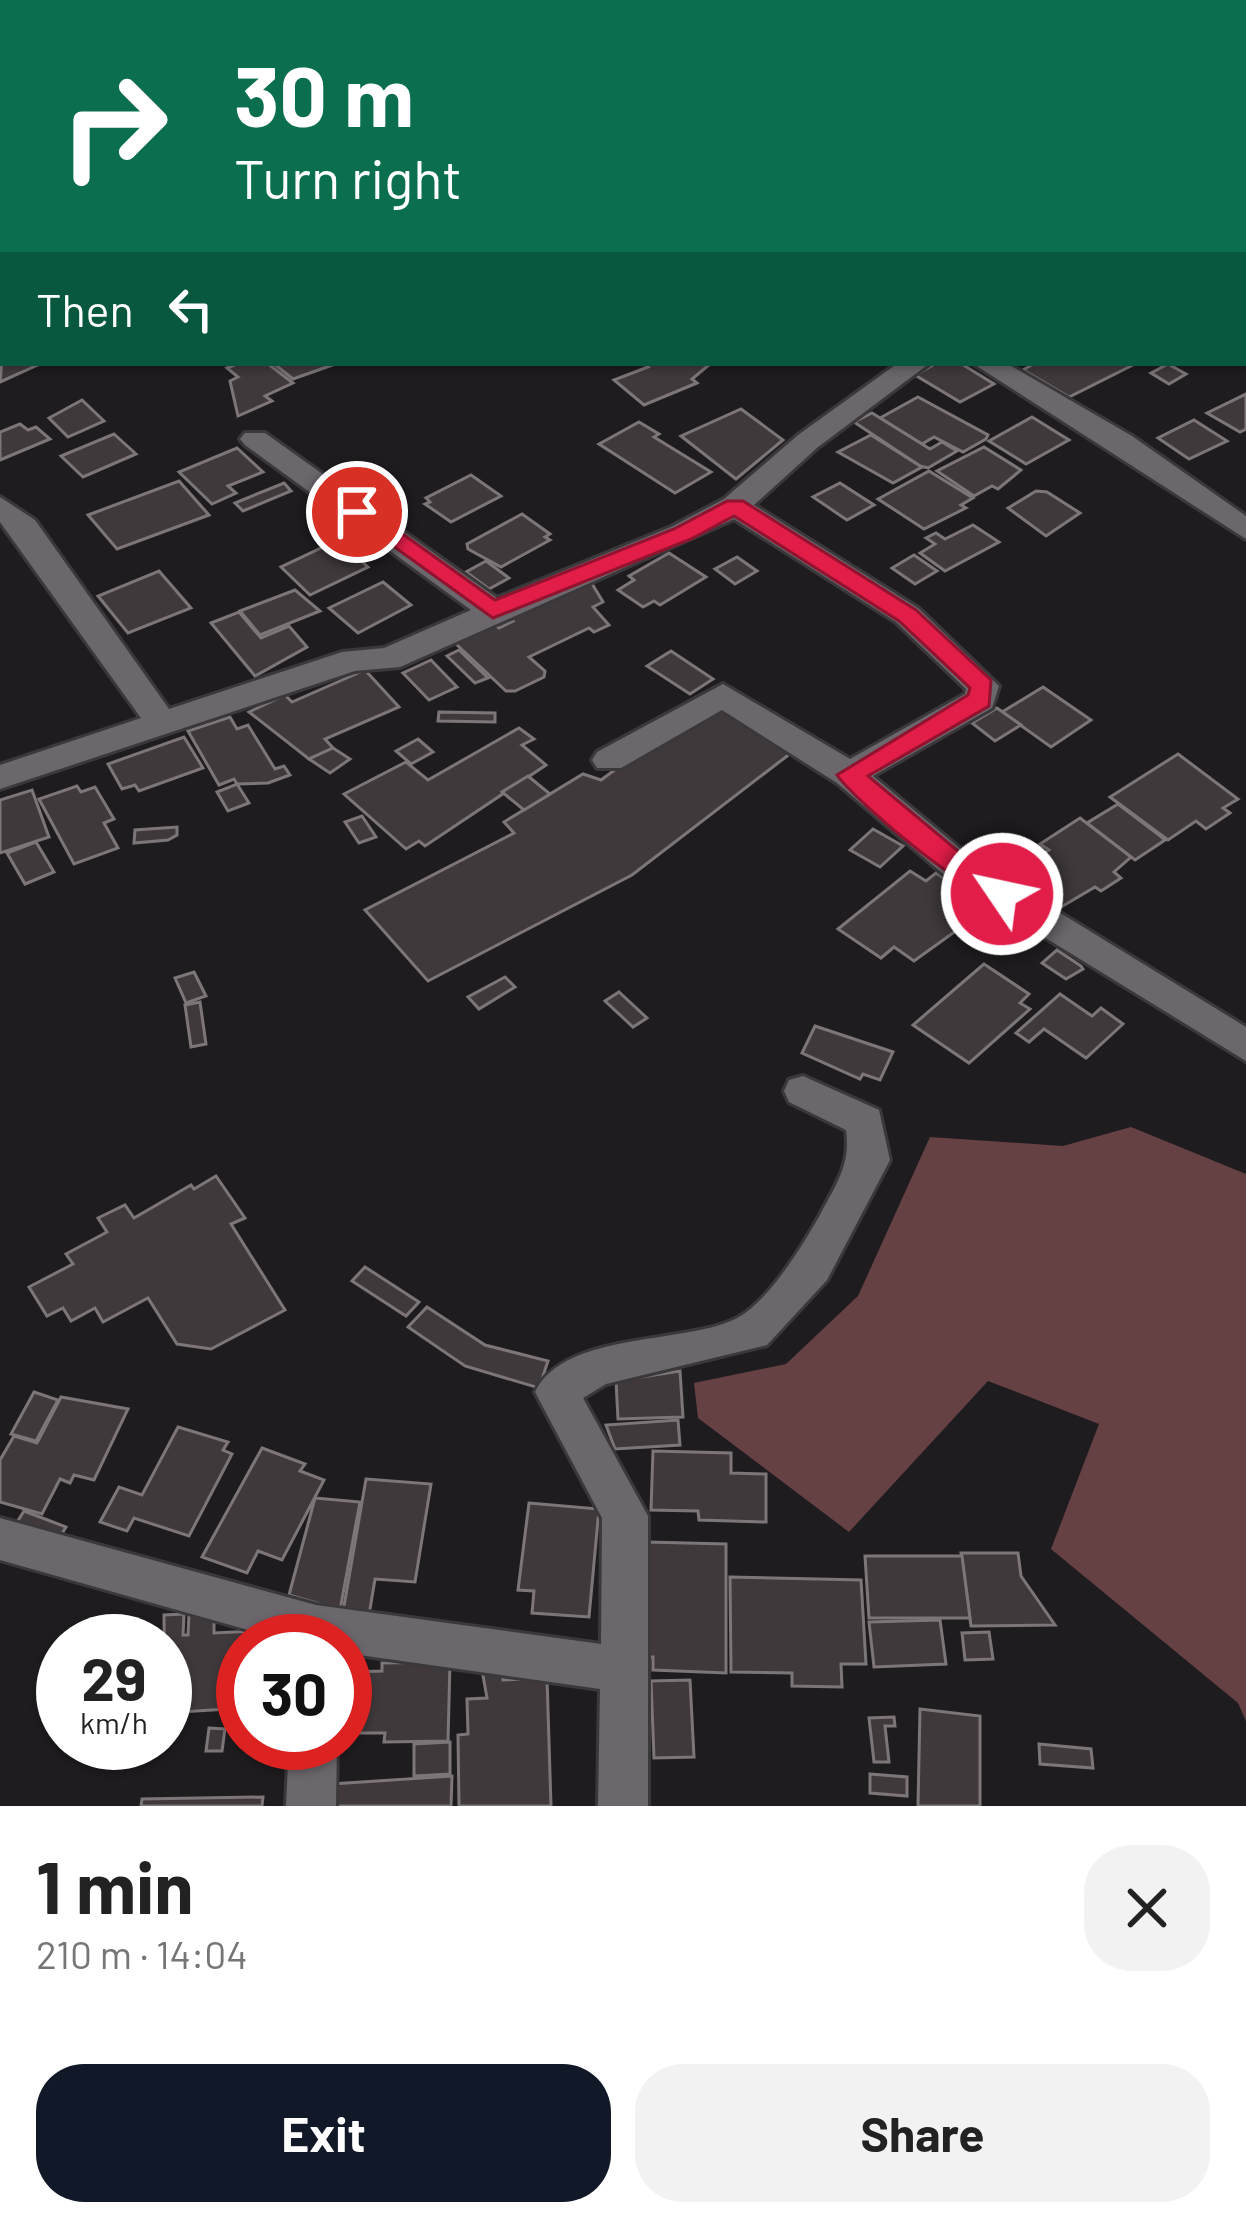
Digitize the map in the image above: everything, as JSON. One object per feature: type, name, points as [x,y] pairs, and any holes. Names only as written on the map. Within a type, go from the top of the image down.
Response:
[{"type":"street","points":[[0,777],[353,660],[389,659],[493,610],[682,534],[735,506],[808,441],[912,366]]},
{"type":"street","points":[[991,366],[1122,442],[1244,527]]},
{"type":"street","points":[[255,439],[493,610]]},
{"type":"street","points":[[0,506],[24,527],[162,724]]},
{"type":"street","points":[[735,506],[907,615],[982,686],[980,700],[850,775]]},
{"type":"street","points":[[609,760],[723,695],[850,775],[961,868],[1246,1046]]},
{"type":"street","points":[[623,1806],[625,1516],[557,1393],[596,1368],[752,1332],[812,1268],[870,1160],[865,1121],[803,1091]]},
{"type":"street","points":[[0,1539],[249,1614]]},
{"type":"street","points":[[372,1641],[624,1670]]},
{"type":"street","points":[[311,1806],[312,1770]]},
{"type":"shaded area","points":[[1131,1127],[1246,1174],[1246,1721],[1238,1703],[1051,1549],[1099,1424],[988,1381],[849,1532],[698,1418],[694,1383],[786,1364],[858,1296],[930,1137],[1063,1146]]},
{"type":"building","points":[[1,366],[36,366],[0,382]]},
{"type":"building","points":[[271,366],[293,383],[265,396],[272,401],[238,416],[230,381],[238,377],[227,368]]},
{"type":"building","points":[[277,366],[330,366],[293,379]]},
{"type":"building","points":[[708,366],[692,379],[697,383],[644,405],[614,380],[648,367]]},
{"type":"building","points":[[932,366],[965,366],[994,384],[960,402],[915,375]]},
{"type":"building","points":[[1030,366],[1131,366],[1069,397],[1023,370]]},
{"type":"building","points":[[1172,366],[1186,374],[1169,384],[1151,373]]},
{"type":"building","points":[[1246,394],[1246,429],[1240,432],[1207,413]]},
{"type":"building","points":[[918,397],[988,435],[986,439],[963,452],[934,437],[922,444],[880,418]]},
{"type":"building","points":[[82,400],[104,421],[68,437],[49,418]]},
{"type":"building","points":[[741,409],[783,440],[736,479],[681,436]]},
{"type":"building","points":[[872,413],[930,449],[942,442],[957,451],[928,468],[920,466],[854,422]]},
{"type":"building","points":[[1032,417],[1069,440],[1026,464],[989,441]]},
{"type":"building","points":[[1194,420],[1227,441],[1189,459],[1158,438]]},
{"type":"building","points":[[639,422],[659,434],[654,437],[711,472],[675,493],[599,444]]},
{"type":"building","points":[[20,424],[28,430],[36,427],[50,439],[0,460],[0,432]]},
{"type":"building","points":[[114,434],[136,454],[83,477],[61,456]]},
{"type":"building","points":[[871,435],[922,467],[893,483],[838,452]]},
{"type":"building","points":[[984,447],[1021,470],[998,489],[992,486],[974,496],[937,471]]},
{"type":"building","points":[[237,448],[263,472],[228,486],[236,493],[212,504],[179,472]]},
{"type":"building","points":[[929,471],[973,498],[961,505],[966,508],[924,529],[878,499]]},
{"type":"building","points":[[471,475],[501,496],[451,522],[425,504],[430,502],[426,498]]},
{"type":"building","points":[[179,481],[209,515],[117,549],[88,515]]},
{"type":"building","points":[[284,483],[291,491],[243,511],[235,503]]},
{"type":"building","points":[[840,483],[874,505],[847,520],[813,497]]},
{"type":"building","points":[[1036,491],[1047,492],[1080,513],[1046,536],[1008,508]]},
{"type":"building","points":[[522,514],[550,534],[545,537],[550,540],[501,567],[468,549],[467,544]]},
{"type":"building","points":[[973,525],[999,542],[945,571],[920,553],[935,544],[926,538],[936,533],[945,539]]},
{"type":"building","points":[[338,540],[368,567],[310,595],[281,567]]},
{"type":"building","points":[[669,553],[706,577],[660,605],[654,601],[643,607],[618,590],[634,580],[629,576]]},
{"type":"building","points":[[914,555],[937,571],[915,584],[892,568]]},
{"type":"building","points":[[737,557],[757,571],[735,584],[715,569]]},
{"type":"building","points":[[486,561],[509,578],[489,589],[466,572]]},
{"type":"building","points":[[159,571],[191,608],[128,633],[98,596]]},
{"type":"building","points":[[383,582],[411,605],[358,633],[329,608]]},
{"type":"building","points":[[591,582],[603,602],[593,607],[609,625],[594,632],[589,628],[529,657],[545,671],[544,677],[515,691],[506,691],[455,643],[495,625],[499,628],[513,621],[508,616]]},
{"type":"building","points":[[295,590],[320,611],[260,635],[240,611]]},
{"type":"building","points":[[239,612],[261,638],[289,626],[307,647],[255,676],[211,623]]},
{"type":"building","points":[[459,650],[488,678],[475,683],[447,656]]},
{"type":"building","points":[[671,651],[713,679],[690,694],[647,666]]},
{"type":"building","points":[[431,660],[457,687],[429,700],[403,673]]},
{"type":"building","points":[[365,670],[399,707],[325,739],[333,748],[309,759],[249,712],[285,695],[292,702]]},
{"type":"building","points":[[1043,687],[1091,720],[1051,747],[1002,712]]},
{"type":"building","points":[[709,701],[791,753],[632,875],[428,981],[365,910],[514,833],[504,822],[583,774],[601,780]]},
{"type":"building","points":[[997,708],[1021,725],[995,741],[972,723]]},
{"type":"building","points":[[439,712],[495,713],[495,722],[438,721]]},
{"type":"building","points":[[230,717],[237,729],[248,725],[275,769],[284,766],[290,775],[268,783],[237,784],[234,779],[219,785],[188,731]]},
{"type":"building","points":[[519,728],[534,739],[522,745],[546,765],[425,846],[419,841],[406,849],[344,794],[406,762],[428,780]]},
{"type":"building","points":[[184,737],[203,768],[139,791],[135,785],[122,789],[108,764]]},
{"type":"building","points":[[418,739],[433,752],[411,764],[396,751]]},
{"type":"building","points":[[333,748],[350,759],[330,773],[309,759]]},
{"type":"building","points":[[1178,754],[1238,799],[1223,808],[1230,813],[1206,829],[1196,821],[1168,840],[1110,797]]},
{"type":"building","points":[[528,776],[550,794],[524,810],[502,792]]},
{"type":"building","points":[[237,784],[249,803],[228,811],[217,792]]},
{"type":"building","points":[[77,786],[81,792],[95,787],[114,819],[104,823],[118,848],[74,864],[39,799]]},
{"type":"building","points":[[32,790],[49,837],[0,853],[0,800]]},
{"type":"building","points":[[1118,804],[1165,840],[1135,860],[1087,823]]},
{"type":"building","points":[[362,816],[376,837],[359,843],[345,822]]},
{"type":"building","points":[[1080,818],[1131,857],[1114,872],[1121,878],[1051,913],[1006,877],[1049,850],[1040,844]]},
{"type":"building","points":[[177,827],[177,835],[168,840],[134,843],[135,830]]},
{"type":"building","points":[[873,829],[903,846],[880,867],[850,850]]},
{"type":"building","points":[[36,842],[54,872],[25,884],[7,853]]},
{"type":"building","points":[[910,871],[926,881],[936,873],[976,899],[964,908],[969,911],[963,915],[971,920],[914,961],[894,947],[881,958],[838,929]]},
{"type":"building","points":[[1057,950],[1083,969],[1066,979],[1042,963]]},
{"type":"building","points":[[984,964],[1029,994],[1020,1003],[1030,1009],[969,1063],[913,1025]]},
{"type":"building","points":[[194,972],[206,996],[186,1003],[175,978]]},
{"type":"building","points":[[505,977],[515,987],[479,1009],[468,997]]},
{"type":"building","points":[[619,992],[647,1018],[633,1027],[605,1001]]},
{"type":"building","points":[[1060,994],[1092,1016],[1101,1008],[1123,1024],[1086,1058],[1044,1029],[1029,1042],[1016,1033]]},
{"type":"building","points":[[200,1002],[206,1044],[191,1047],[185,1005]]},
{"type":"building","points":[[815,1026],[893,1052],[880,1080],[863,1074],[860,1079],[802,1053]]},
{"type":"building","points":[[216,1176],[245,1218],[231,1224],[285,1310],[211,1349],[177,1344],[148,1298],[103,1322],[95,1308],[71,1321],[63,1308],[47,1316],[29,1287],[73,1264],[66,1254],[107,1232],[98,1218],[125,1205],[134,1218]]},
{"type":"building","points":[[365,1267],[419,1302],[406,1316],[352,1281]]},
{"type":"building","points":[[427,1307],[485,1345],[548,1361],[539,1388],[465,1366],[408,1327]]},
{"type":"building","points":[[680,1371],[683,1417],[618,1419],[616,1381]]},
{"type":"building","points":[[34,1392],[58,1400],[36,1441],[11,1434]]},
{"type":"building","points":[[61,1397],[128,1409],[94,1480],[74,1475],[70,1483],[60,1479],[42,1514],[0,1502],[0,1460],[14,1436],[37,1443]]},
{"type":"building","points":[[678,1420],[680,1445],[615,1449],[606,1425]]},
{"type":"building","points":[[178,1427],[228,1442],[223,1450],[232,1454],[189,1536],[134,1518],[127,1531],[100,1522],[119,1487],[142,1495]]},
{"type":"building","points":[[262,1448],[305,1464],[300,1471],[324,1480],[282,1560],[258,1551],[247,1573],[202,1557]]},
{"type":"building","points":[[653,1451],[731,1453],[731,1473],[766,1474],[766,1522],[699,1520],[698,1511],[651,1510]]},
{"type":"building","points":[[366,1479],[431,1484],[415,1582],[375,1579],[369,1614],[343,1612]]},
{"type":"building","points":[[315,1498],[360,1502],[340,1610],[289,1595]]},
{"type":"building","points":[[529,1503],[599,1509],[589,1617],[532,1613],[534,1591],[518,1590]]},
{"type":"building","points":[[24,1511],[66,1527],[54,1547],[12,1530]]},
{"type":"building","points":[[646,1542],[726,1544],[726,1673],[653,1670],[653,1657],[643,1657]]},
{"type":"building","points":[[961,1553],[1018,1553],[1021,1576],[1055,1625],[971,1626]]},
{"type":"building","points":[[865,1556],[962,1556],[970,1618],[869,1618]]},
{"type":"building","points":[[730,1577],[861,1580],[866,1664],[841,1664],[842,1687],[792,1686],[792,1673],[731,1672]]},
{"type":"building","points":[[214,1612],[216,1710],[192,1711],[189,1614]]},
{"type":"building","points":[[940,1620],[946,1664],[874,1667],[869,1622]]},
{"type":"building","points":[[989,1632],[993,1659],[965,1660],[962,1633]]},
{"type":"building","points":[[450,1662],[448,1741],[384,1742],[385,1733],[372,1733],[372,1671],[382,1671],[382,1663]]},
{"type":"building","points":[[503,1669],[503,1680],[547,1678],[551,1806],[459,1806],[458,1735],[468,1734],[467,1699],[487,1698],[482,1670]]},
{"type":"building","points":[[690,1680],[694,1757],[654,1758],[651,1681]]},
{"type":"building","points":[[920,1709],[980,1716],[980,1806],[918,1806]]},
{"type":"building","points":[[894,1717],[895,1726],[885,1726],[889,1762],[874,1762],[869,1718]]},
{"type":"building","points":[[209,1728],[216,1728],[216,1751],[206,1751]]},
{"type":"building","points":[[450,1742],[450,1774],[414,1776],[414,1744]]},
{"type":"building","points":[[1039,1744],[1091,1749],[1093,1768],[1040,1764]]},
{"type":"building","points":[[870,1774],[907,1777],[907,1796],[870,1793]]},
{"type":"building","points":[[452,1776],[451,1806],[332,1806],[332,1784]]},
{"type":"building","points":[[263,1797],[262,1806],[141,1806],[142,1799]]},
{"type":"route","points":[[357,512],[493,610],[682,534],[735,506],[907,615],[982,686],[980,700],[850,775],[961,868],[1002,894]]}]
